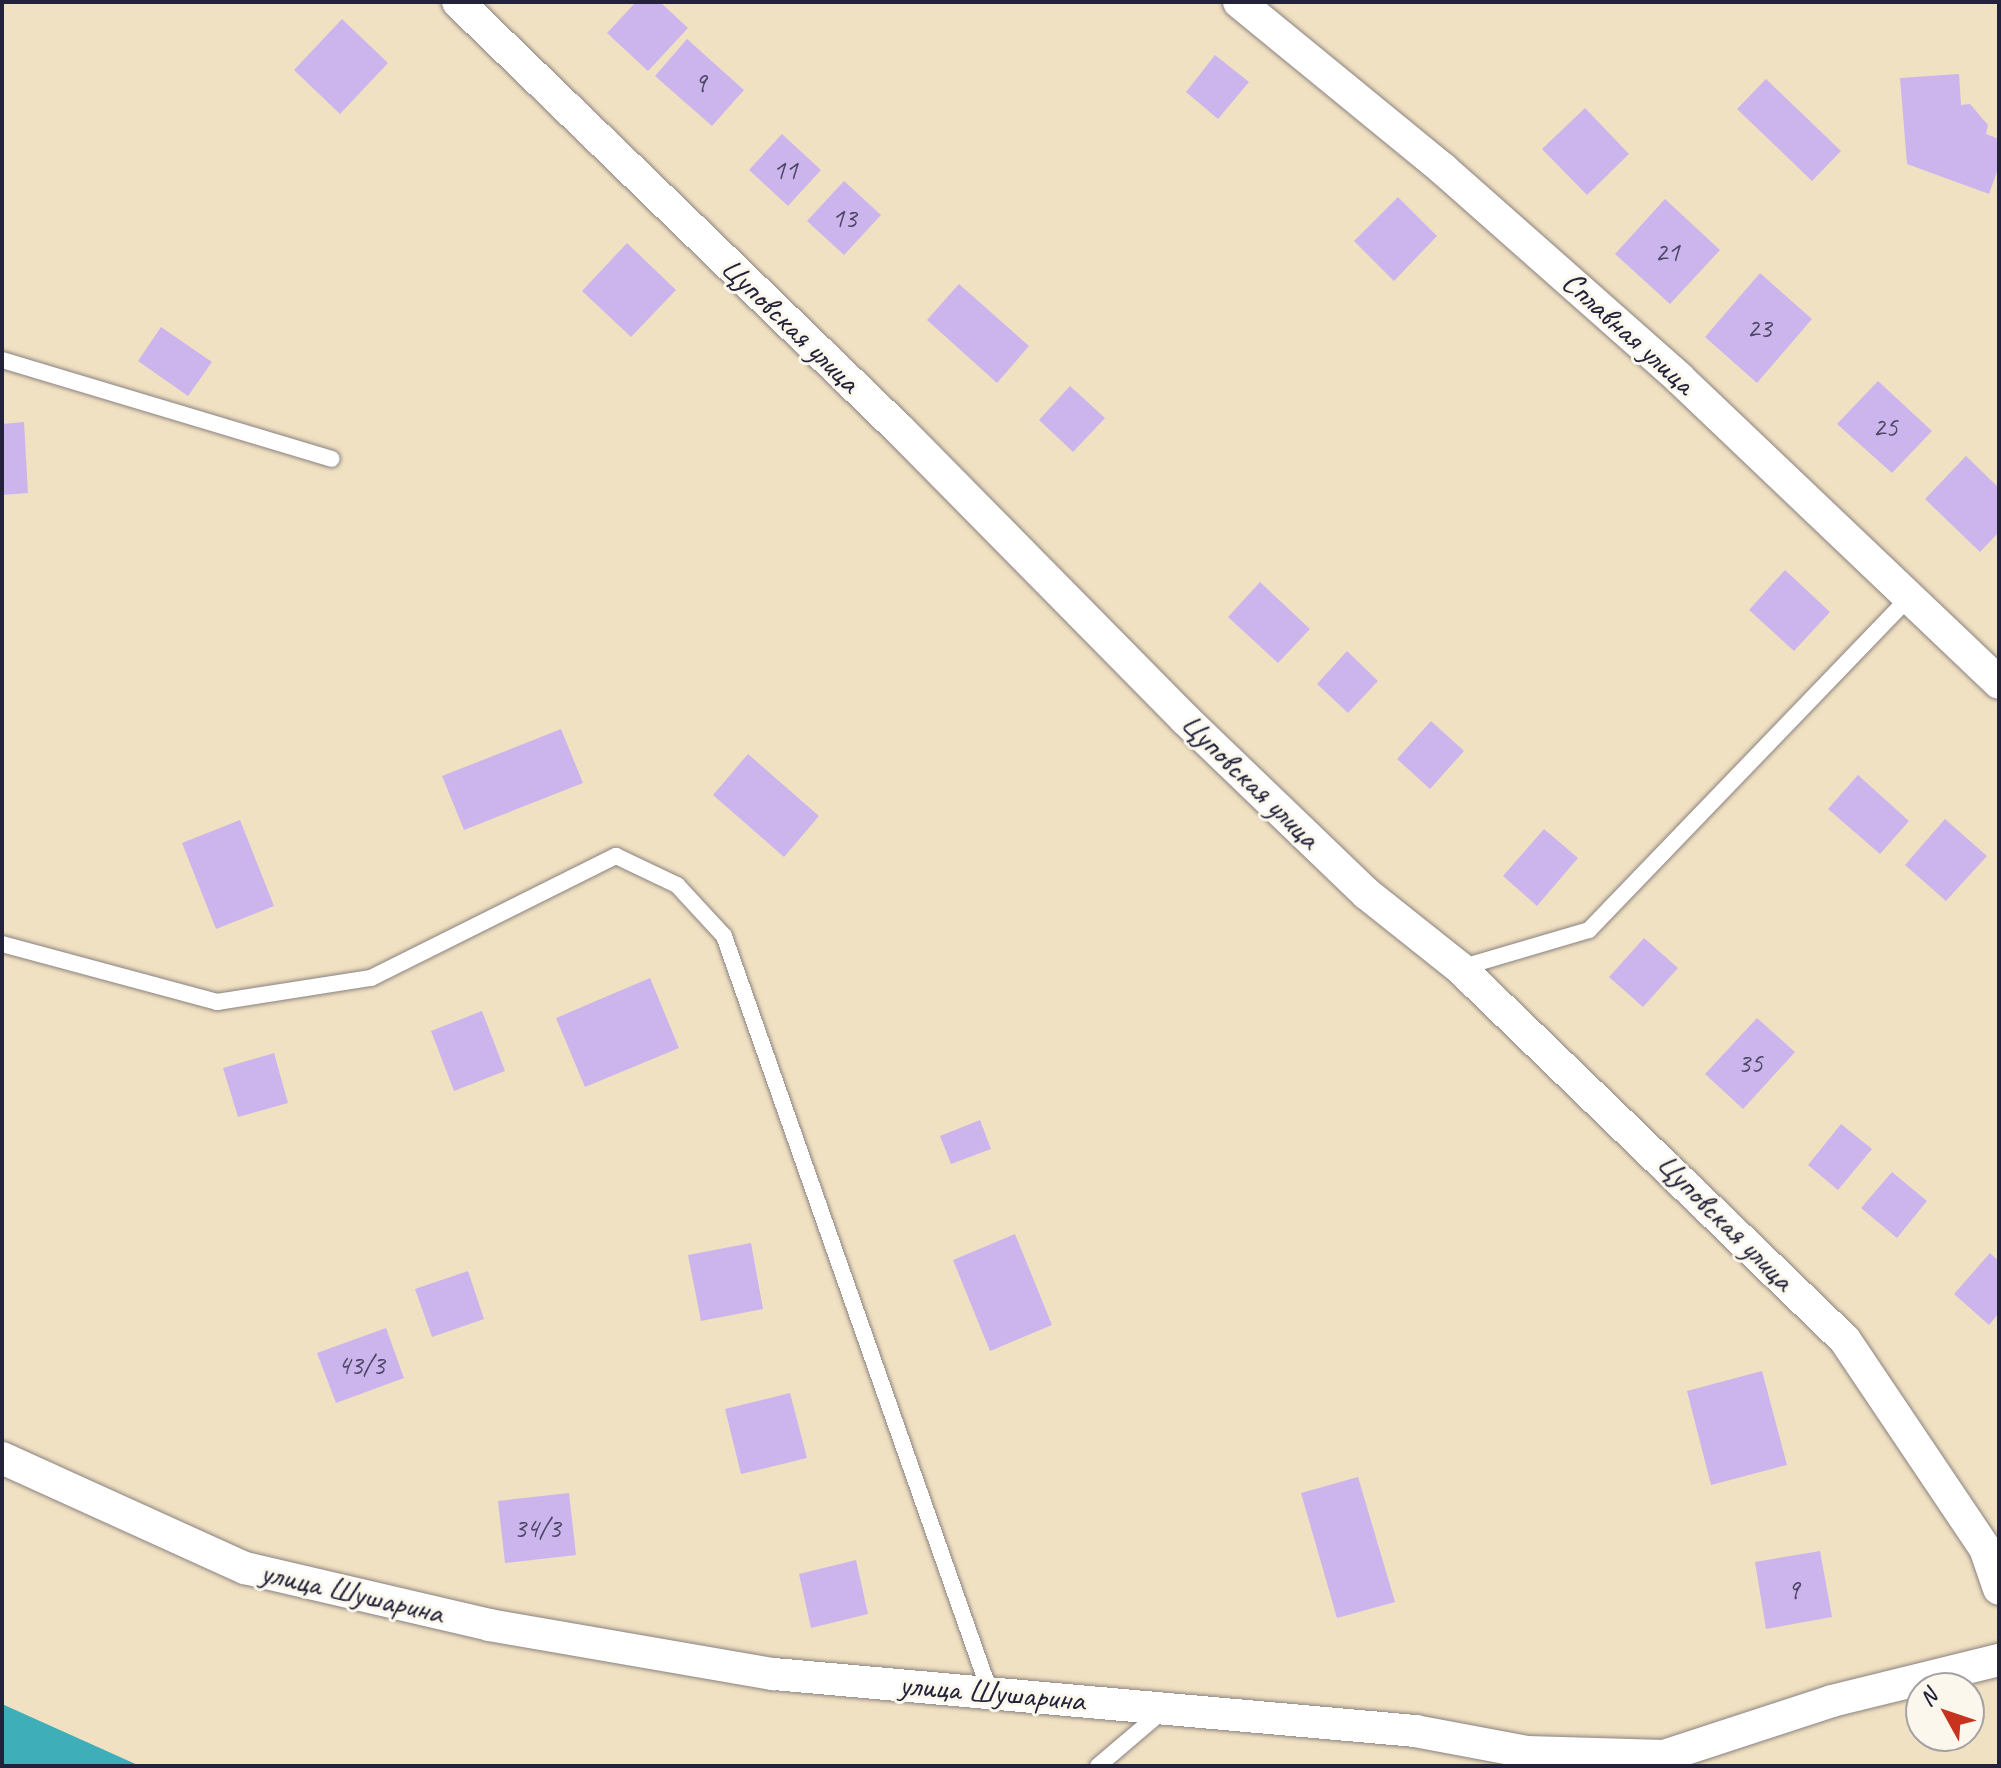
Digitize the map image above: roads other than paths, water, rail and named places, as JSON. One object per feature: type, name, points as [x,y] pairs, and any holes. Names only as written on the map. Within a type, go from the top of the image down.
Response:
[{"type":"street","name":"Цуповская улица","points":[[458,2],[900,430],[1208,741],[1367,894],[1460,968],[1845,1340],[1985,1548],[1999,1589]]},
{"type":"street","name":"Сплавная улица","points":[[1239,2],[1443,169],[1668,368],[1907,599],[1999,683]]},
{"type":"street","name":"улица Шушарина","points":[[2,1458],[245,1568],[489,1625],[744,1669],[1415,1731],[1528,1759],[1664,1756],[1832,1701],[1999,1660]]},
{"type":"lane","points":[[2,360],[331,459]]},
{"type":"lane","points":[[1460,968],[1589,930],[1907,599]]},
{"type":"lane","points":[[2,944],[217,1002],[371,978],[616,856],[677,885],[724,936],[990,1692]]},
{"type":"lane","points":[[1098,1766],[1166,1708]]},
{"type":"water","points":[[2,1704],[140,1766],[2,1766]]}]
